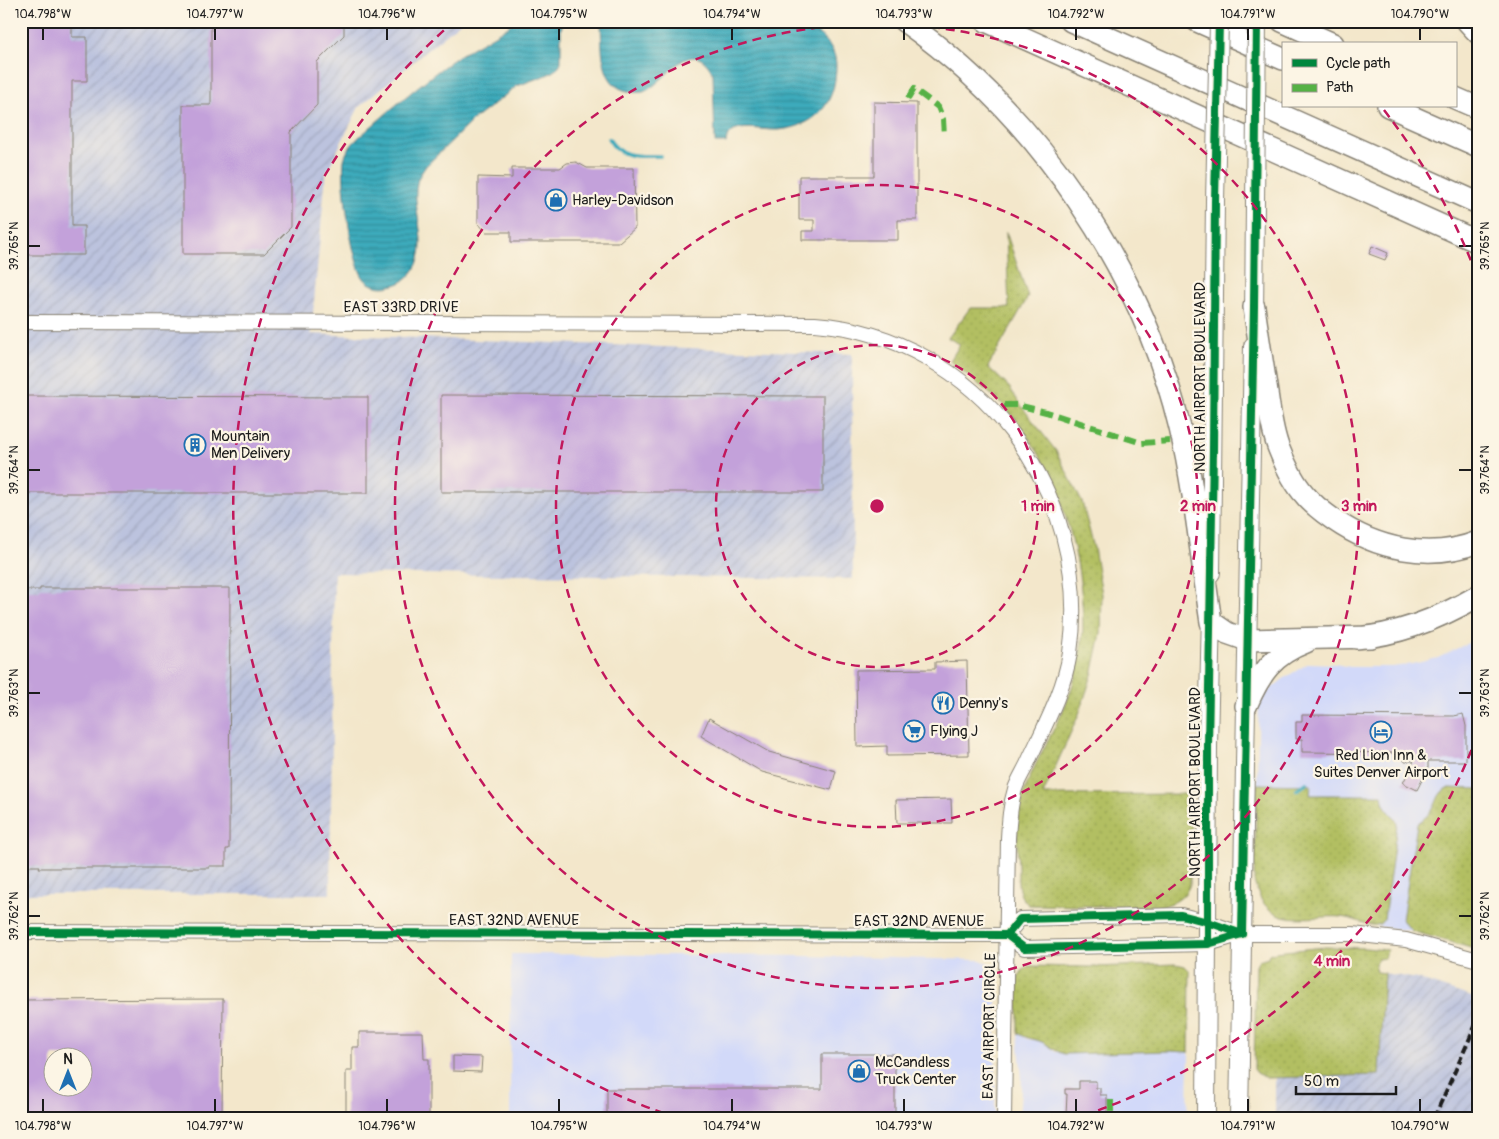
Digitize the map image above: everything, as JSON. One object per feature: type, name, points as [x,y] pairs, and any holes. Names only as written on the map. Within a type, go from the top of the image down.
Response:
[{"type":"highway","points":[[904,21],[930,39],[971,75],[1037,145],[1068,185],[1090,218],[1142,314],[1180,426],[1193,494],[1210,622],[1227,634],[1247,640],[1371,637]]},
{"type":"highway","points":[[986,21],[1478,242]]},
{"type":"highway","points":[[1071,21],[1478,203]]},
{"type":"highway","points":[[1197,21],[1282,59]]},
{"type":"highway","points":[[1282,21],[1329,42]]},
{"type":"highway","points":[[1468,21],[1478,33]]},
{"type":"highway","points":[[1456,98],[1478,108]]},
{"type":"highway","points":[[1392,108],[1478,146]]},
{"type":"highway","points":[[1254,307],[1272,421],[1279,449],[1304,494],[1314,505],[1342,526],[1383,545],[1431,552],[1464,547],[1478,542]]},
{"type":"highway","points":[[1246,706],[1255,685],[1264,672],[1278,657],[1292,648],[1308,642],[1371,637],[1401,630],[1445,614],[1478,596]]},
{"type":"main road","name":"NORTH AIRPORT BOULEVARD","points":[[1206,1118],[1208,755],[1219,21]]},
{"type":"main road","points":[[1240,1118],[1257,21]]},
{"type":"street","name":"EAST 33RD DRIVE","points":[[21,322],[827,324],[883,338],[936,363],[976,394],[1006,424],[1021,444],[1040,475],[1054,505],[1064,540],[1070,573],[1073,613],[1070,654],[1058,696],[1018,782],[1010,810],[1007,935]]},
{"type":"street","points":[[1242,934],[1181,915],[1020,919],[1007,935],[1024,948],[1208,944],[1242,934],[1352,934],[1388,937],[1426,945],[1478,960]]},
{"type":"street","name":"EAST 32ND AVENUE","points":[[21,932],[1007,935]]},
{"type":"street","name":"EAST AIRPORT CIRCLE","points":[[1004,1118],[1007,935]]},
{"type":"shaded area","points":[[21,21],[462,21],[359,107],[326,173],[311,334],[852,354],[853,579],[334,573],[330,894],[21,894]]},
{"type":"shaded area","points":[[1478,638],[1478,789],[1447,788],[1437,799],[1429,814],[1417,824],[1402,919],[1412,931],[1375,926],[1381,924],[1397,821],[1382,802],[1310,795],[1310,785],[1257,784],[1259,698],[1286,677],[1309,663],[1335,664],[1350,667],[1393,667],[1438,658]]},
{"type":"shaded area","points":[[511,954],[803,956],[981,960],[989,964],[993,970],[996,982],[995,1118],[510,1118]]},
{"type":"shaded area","points":[[1384,973],[1417,979],[1478,999],[1478,1118],[1275,1118],[1275,1078],[1379,1075]]},
{"type":"shaded area","points":[[1018,1033],[1027,1039],[1049,1045],[1055,1052],[1189,1052],[1188,1118],[1019,1118],[1022,1079]]},
{"type":"green space","points":[[1006,232],[1028,297],[988,367],[1010,388],[1019,403],[1056,451],[1082,502],[1094,548],[1102,594],[1101,634],[1092,675],[1079,714],[1043,795],[1192,794],[1190,884],[1185,894],[1172,903],[1162,906],[1029,905],[1020,893],[1017,829],[1021,801],[1028,781],[1069,696],[1077,667],[1083,629],[1080,583],[1072,538],[1058,496],[1039,454],[1004,405],[950,361],[960,344],[948,338],[970,308],[1009,308]]},
{"type":"green space","points":[[1257,784],[1311,785],[1310,795],[1382,795],[1384,805],[1397,824],[1384,919],[1380,923],[1370,925],[1342,917],[1291,918],[1277,914],[1265,904],[1259,896],[1254,881]]},
{"type":"green space","points":[[1447,788],[1478,789],[1478,950],[1412,931],[1402,920],[1417,824],[1433,809],[1440,794]]},
{"type":"green space","points":[[1325,947],[1387,950],[1385,958],[1378,959],[1375,964],[1377,972],[1384,973],[1379,1075],[1267,1078],[1257,1073],[1254,1069],[1256,966],[1259,960],[1275,952]]},
{"type":"green space","points":[[1176,964],[1185,966],[1190,971],[1189,1052],[1064,1054],[1042,1042],[1018,1033],[1018,978],[1028,966],[1095,967]]},
{"type":"water","points":[[515,21],[563,21],[561,30],[561,62],[558,68],[549,74],[517,86],[473,120],[426,166],[417,183],[416,205],[421,249],[414,270],[409,277],[392,286],[383,287],[366,281],[359,268],[351,238],[344,185],[344,160],[351,145],[438,71]]},
{"type":"water","points":[[601,21],[800,21],[824,39],[833,51],[836,66],[832,91],[822,110],[804,124],[779,130],[739,129],[730,133],[726,143],[715,143],[713,74],[705,62],[696,57],[687,59],[643,92],[624,90],[616,86],[606,70],[602,50]]},
{"type":"building","points":[[21,21],[72,21],[72,37],[87,37],[87,81],[72,81],[72,226],[84,226],[84,255],[21,255]]},
{"type":"building","points":[[211,21],[344,21],[344,35],[317,62],[317,105],[291,132],[291,227],[264,254],[183,254],[183,105],[211,105]]},
{"type":"building","points":[[874,102],[917,103],[917,220],[898,220],[898,240],[802,240],[802,231],[814,231],[814,220],[799,220],[799,176],[874,176]]},
{"type":"building","name":"Harley-Davidson","points":[[576,162],[587,168],[634,168],[635,228],[619,242],[511,242],[511,232],[486,232],[478,223],[478,177],[512,178],[512,168],[560,168],[567,163]]},
{"type":"building","points":[[1372,246],[1388,253],[1385,260],[1369,254]]},
{"type":"building","points":[[441,395],[823,396],[823,492],[441,492]]},
{"type":"building","name":"Mountain Men Delivery","points":[[21,396],[368,397],[368,493],[21,493]]},
{"type":"building","points":[[40,588],[230,588],[229,849],[226,849],[226,866],[209,866],[209,868],[39,868],[40,866],[23,866],[23,849],[21,849],[21,607],[23,607],[23,590],[40,590]]},
{"type":"building","points":[[967,661],[969,755],[887,756],[887,746],[857,747],[856,670],[935,669],[935,662]]},
{"type":"building","name":"Red Lion Inn & Suites Denver Airport","points":[[1463,714],[1466,726],[1466,761],[1428,761],[1428,768],[1417,790],[1403,783],[1414,761],[1404,761],[1404,753],[1302,752],[1302,739],[1296,739],[1296,722],[1302,722],[1302,715],[1454,716]]},
{"type":"building","points":[[709,718],[769,752],[836,771],[831,790],[762,772],[701,736]]},
{"type":"building","points":[[951,799],[952,823],[897,823],[896,800]]},
{"type":"building","points":[[223,999],[222,1118],[21,1118],[21,1000]]},
{"type":"building","points":[[359,1032],[423,1032],[424,1059],[429,1059],[429,1118],[346,1118],[346,1071],[352,1071],[352,1047],[359,1047]]},
{"type":"building","name":"McCandless Truck Center","points":[[822,1054],[895,1054],[895,1118],[607,1118],[607,1089],[822,1089]]},
{"type":"building","points":[[453,1056],[482,1057],[481,1072],[453,1071]]},
{"type":"building","points":[[1079,1081],[1096,1081],[1096,1088],[1100,1088],[1100,1095],[1107,1095],[1107,1118],[1065,1118],[1067,1094],[1065,1094],[1065,1089],[1079,1089]]},
{"type":"waterway","points":[[609,139],[613,145],[625,153],[638,156],[660,156]]},
{"type":"waterway","points":[[1297,790],[1307,783]]},
{"type":"railway","points":[[1434,1118],[1478,1020]]},
{"type":"marked path","points":[[908,99],[914,89],[938,107],[943,119],[944,136]]},
{"type":"marked path","points":[[1004,405],[1017,405],[1046,412],[1142,443],[1170,441]]},
{"type":"marked path","points":[[1111,1100],[1111,1118]]},
{"type":"cycle path","points":[[1208,944],[1208,746],[1219,21]]},
{"type":"cycle path","points":[[1242,934],[1254,307],[1257,21]]},
{"type":"cycle path","points":[[1007,935],[1020,919],[1181,915],[1242,934]]},
{"type":"cycle path","points":[[21,932],[1007,935],[1024,948],[1208,944],[1242,934]]},
{"type":"place","name":"Harley-Davidson","points":[[556,200]]},
{"type":"place","name":"Mountain Men Delivery","points":[[195,445]]},
{"type":"place","name":"Denny's","points":[[943,703]]},
{"type":"place","name":"Flying J","points":[[914,731]]},
{"type":"place","name":"Red Lion Inn & Suites Denver Airport","points":[[1381,732]]},
{"type":"place","name":"McCandless Truck Center","points":[[859,1071]]}]
